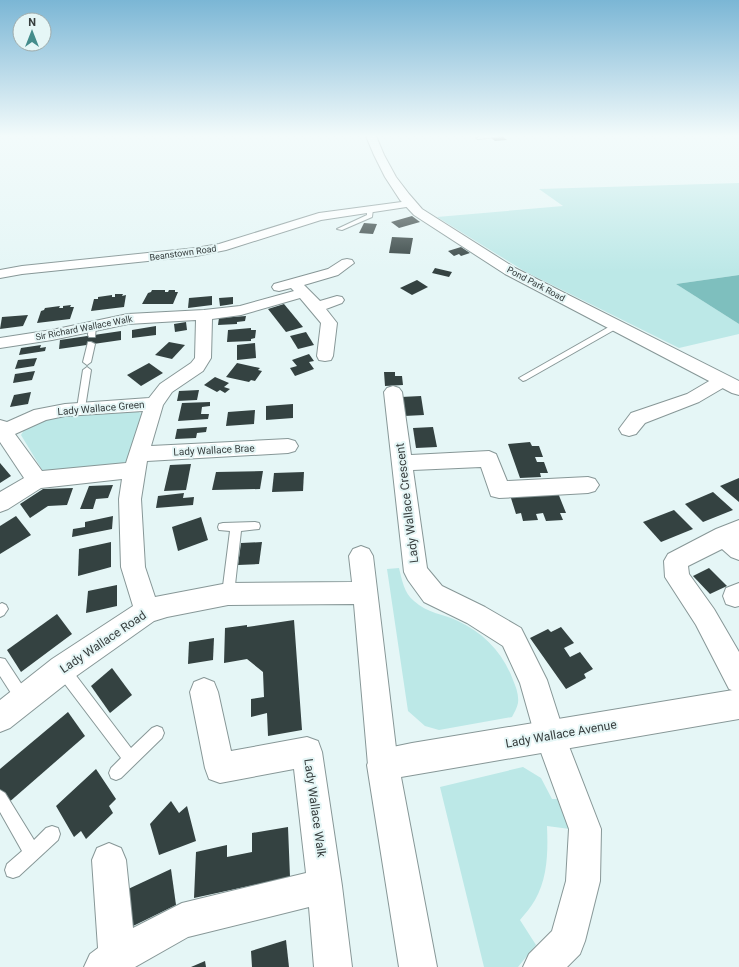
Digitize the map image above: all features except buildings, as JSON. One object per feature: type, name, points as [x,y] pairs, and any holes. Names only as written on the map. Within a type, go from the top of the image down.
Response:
[{"type":"main road","name":"Pond Park Road","points":[[395,181],[409,204],[418,212],[459,240],[510,271],[739,390]]},
{"type":"main road","name":"Lady Wallace Avenue","points":[[383,765],[739,704]]},
{"type":"main road","points":[[383,765],[418,967]]},
{"type":"street","name":"Beanstown Road","points":[[0,274],[22,270],[196,252],[221,248],[319,218],[409,204]]},
{"type":"street","name":"Sir Richard Wallace Walk","points":[[3,343],[92,330],[128,319],[204,315],[241,310],[266,303],[333,272],[347,263]]},
{"type":"street","points":[[298,288],[317,307],[329,323],[325,356]]},
{"type":"street","points":[[317,307],[337,300]]},
{"type":"street","points":[[147,611],[133,567],[130,499],[137,462],[154,404],[166,388],[197,367],[203,358],[204,315]]},
{"type":"street","points":[[0,361],[3,343]]},
{"type":"street","points":[[629,429],[638,418],[692,398],[722,381]]},
{"type":"street","name":"Lady Wallace Crescent","points":[[393,392],[416,572],[433,594],[476,614],[512,637],[533,680],[550,736],[585,830],[583,881],[566,941],[542,967]]},
{"type":"street","name":"Lady Wallace Green","points":[[2,429],[40,415],[81,408],[154,404]]},
{"type":"street","points":[[2,429],[38,480]]},
{"type":"street","name":"Lady Wallace Brae","points":[[137,462],[288,446]]},
{"type":"street","points":[[402,463],[490,459],[499,490],[588,485]]},
{"type":"street","points":[[0,503],[38,480],[137,462]]},
{"type":"street","points":[[734,538],[676,561],[677,576],[705,617],[739,679]]},
{"type":"street","points":[[361,556],[383,765]]},
{"type":"street","name":"Lady Wallace Road","points":[[0,718],[62,669],[147,611],[167,605],[228,594],[364,593]]},
{"type":"street","name":"Lady Wallace Walk","points":[[204,692],[220,768],[307,752],[325,886],[333,967]]},
{"type":"street","points":[[109,860],[110,962],[182,922],[325,886]]},
{"type":"lane","points":[[340,229],[370,216],[370,209]]},
{"type":"lane","points":[[523,378],[617,326]]},
{"type":"lane","points":[[81,408],[91,344]]},
{"type":"lane","points":[[223,527],[255,526]]},
{"type":"lane","points":[[228,594],[236,527]]},
{"type":"lane","points":[[0,664],[23,700]]},
{"type":"lane","points":[[62,669],[130,759]]},
{"type":"lane","points":[[116,773],[157,733]]},
{"type":"lane","points":[[0,798],[32,852]]},
{"type":"lane","points":[[12,870],[52,834]]},
{"type":"shaded area","points":[[739,183],[739,275],[676,284],[739,324],[739,334],[679,348],[524,271],[437,217],[563,206],[539,189]]},
{"type":"shaded area","points":[[739,275],[739,324],[676,284]]},
{"type":"shaded area","points":[[136,410],[144,416],[134,459],[117,468],[44,473],[21,435],[26,427],[56,417]]},
{"type":"shaded area","points":[[399,568],[402,582],[408,594],[414,601],[430,611],[458,621],[476,631],[492,645],[509,670],[518,694],[518,703],[512,717],[439,730],[425,726],[408,711],[387,569]]},
{"type":"shaded area","points":[[523,767],[541,778],[552,799],[561,799],[570,829],[547,826],[545,873],[535,900],[520,920],[536,945],[518,967],[484,967],[440,787]]}]
